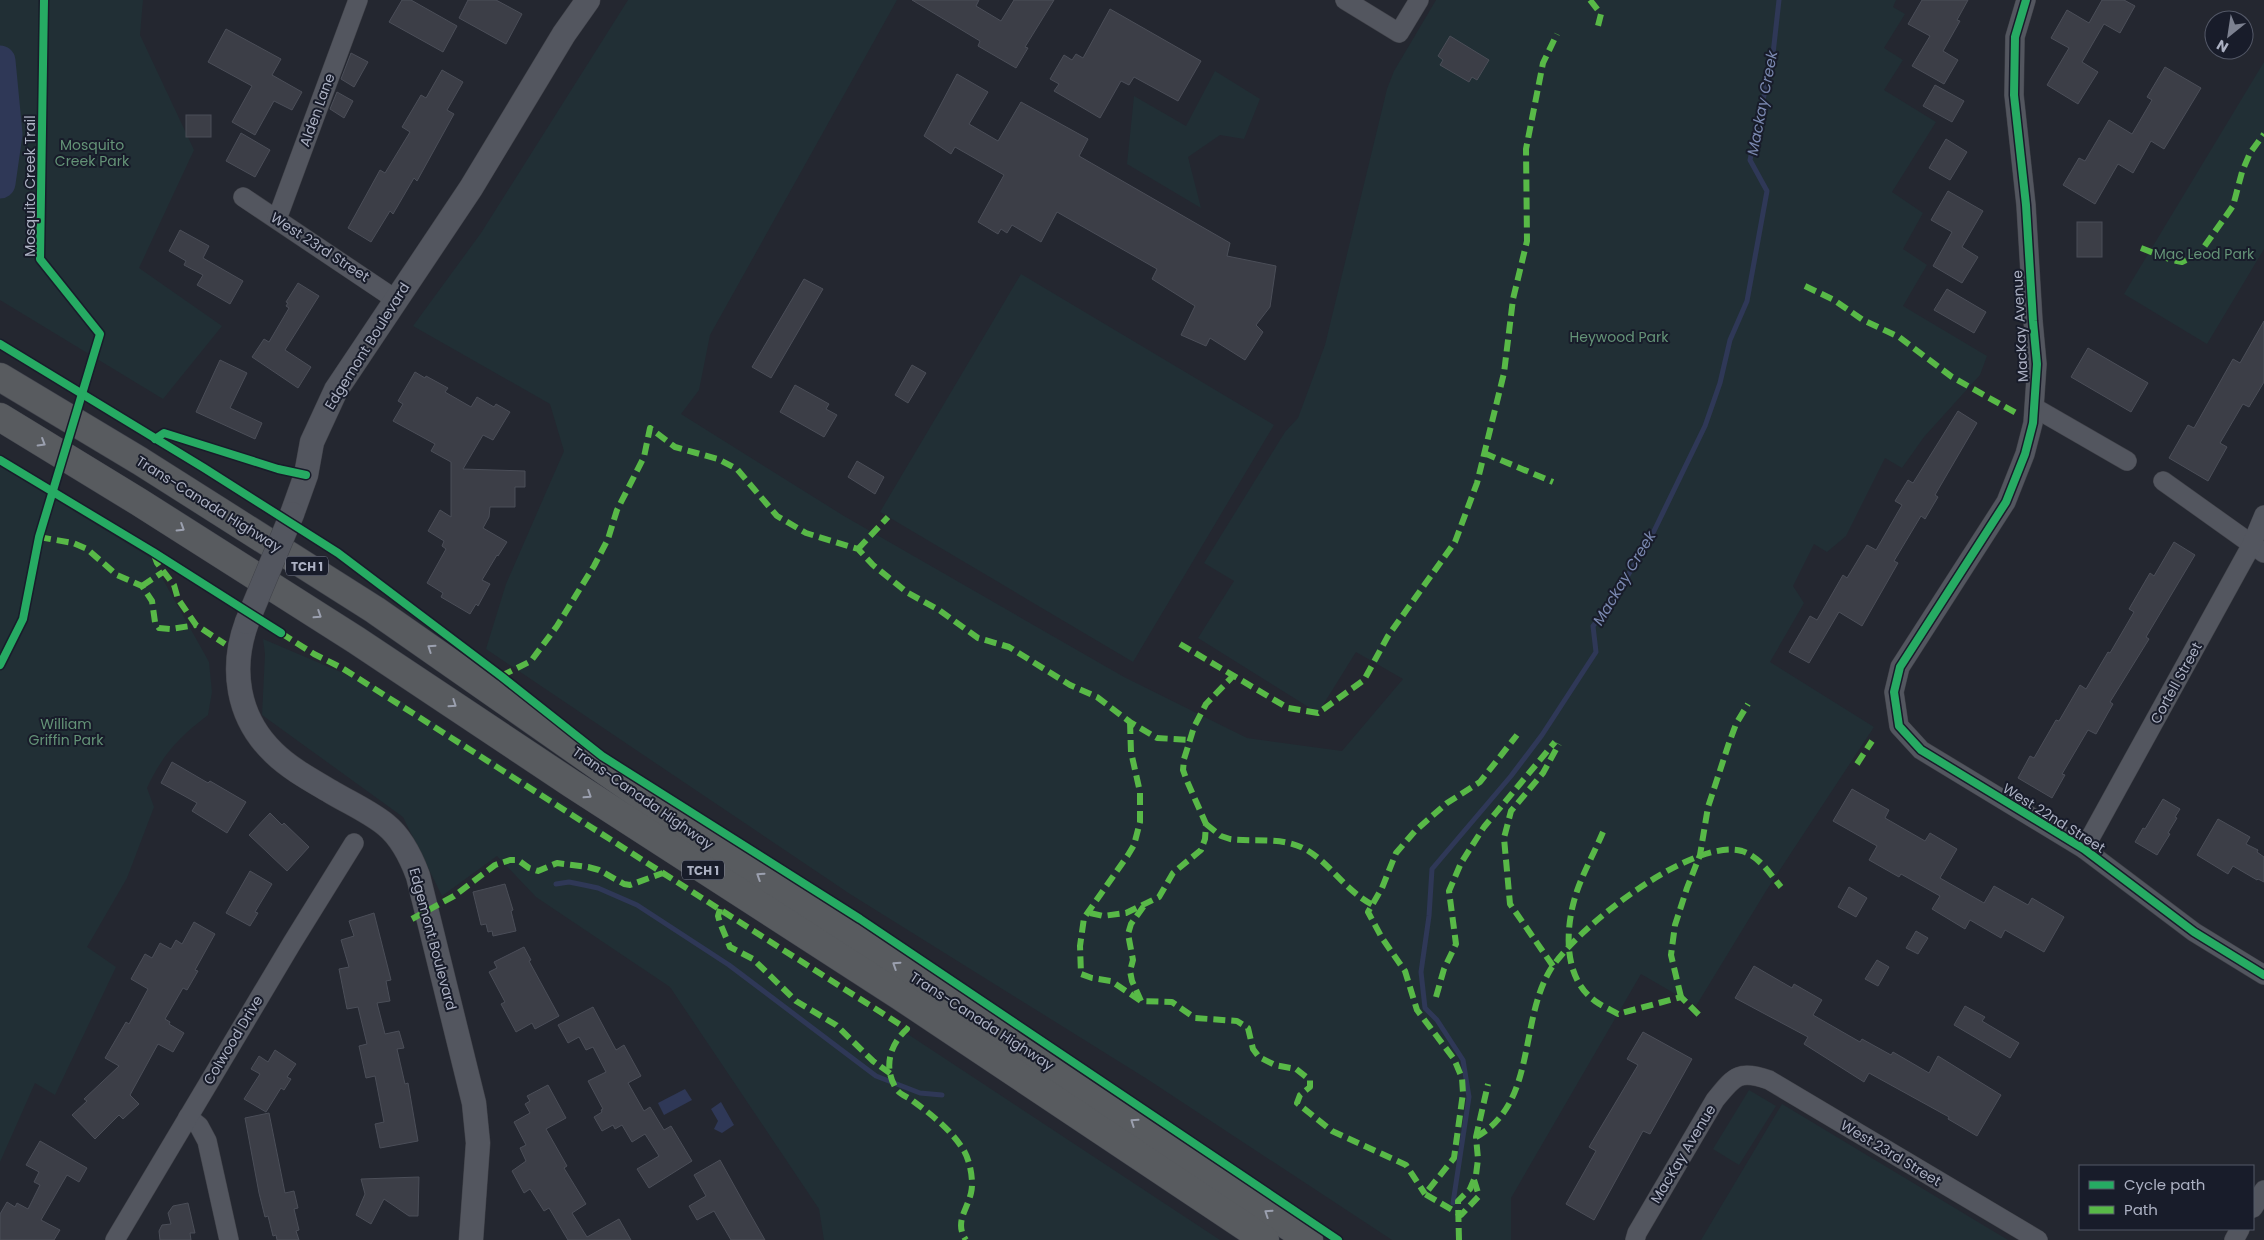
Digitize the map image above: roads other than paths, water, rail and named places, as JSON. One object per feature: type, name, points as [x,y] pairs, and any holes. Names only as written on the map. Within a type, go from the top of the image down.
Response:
[{"type":"highway","points":[[0,365],[140,461]]},
{"type":"highway","name":"Trans-Canada Highway","points":[[0,377],[140,461],[375,610],[701,838],[1028,1051],[1309,1240]]},
{"type":"highway","name":"Trans-Canada Highway","points":[[0,417],[140,502],[348,635],[678,854],[900,996],[1265,1240]]},
{"type":"street","name":"Alden Lane","points":[[276,219],[358,0]]},
{"type":"street","name":"Edgemont Boulevard","points":[[471,1240],[478,1143],[474,1103],[418,876],[412,859],[401,841],[385,824],[290,766],[273,752],[261,738],[247,717],[239,689],[238,656],[247,622],[292,514],[306,475],[312,442],[336,390],[395,299],[471,188],[564,34],[588,0]]},
{"type":"street","points":[[1345,0],[1400,33],[1419,0]]},
{"type":"street","name":"MacKay Avenue","points":[[1895,707],[1894,692],[1900,667],[2006,502],[2024,454],[2036,408],[2037,364],[2026,205],[2014,95],[2015,36],[2026,0]]},
{"type":"street","name":"West 23rd Street","points":[[243,198],[395,299]]},
{"type":"street","points":[[2036,408],[2127,461]]},
{"type":"street","points":[[2162,481],[2258,550]]},
{"type":"street","name":"Cortell Street","points":[[2084,849],[2258,550],[2264,514]]},
{"type":"street","name":"West 22nd Street","points":[[1895,707],[1899,726],[1920,750],[2084,849],[2194,932],[2264,975]]},
{"type":"street","name":"Colwood Drive","points":[[115,1240],[354,842]]},
{"type":"street","name":"West 23rd Street","points":[[1740,1075],[1754,1075],[1769,1080],[2038,1240]]},
{"type":"street","name":"MacKay Avenue","points":[[1635,1240],[1636,1233],[1715,1100],[1740,1075]]},
{"type":"street","points":[[188,1117],[199,1126],[207,1141],[229,1240]]},
{"type":"street","points":[[2254,1206],[2264,1190]]},
{"type":"water","points":[[685,1089],[692,1100],[664,1115],[658,1103]]},
{"type":"water","points":[[721,1102],[734,1125],[722,1133],[714,1129],[718,1121],[711,1109]]},
{"type":"waterway","name":"Mackay Creek","points":[[1453,1203],[1469,1097],[1463,1060],[1437,1020],[1425,1008],[1421,972],[1429,916],[1432,869],[1511,776],[1542,735],[1596,652],[1593,626],[1614,599],[1654,531],[1705,426],[1720,383],[1730,340],[1747,301],[1767,191],[1750,160],[1773,54],[1779,0]]},
{"type":"waterway","points":[[0,61],[7,134],[0,183]]},
{"type":"waterway","points":[[556,884],[569,882],[598,888],[637,905],[729,965],[876,1076],[920,1093],[942,1095]]},
{"type":"park label","name":"Mosquito Creek Park","points":[[92,154]]},
{"type":"park label","name":"Mac Leod Park","points":[[2204,254]]},
{"type":"park label","name":"Heywood Park","points":[[1619,337]]},
{"type":"park label","name":"William Griffin Park","points":[[66,732]]}]
